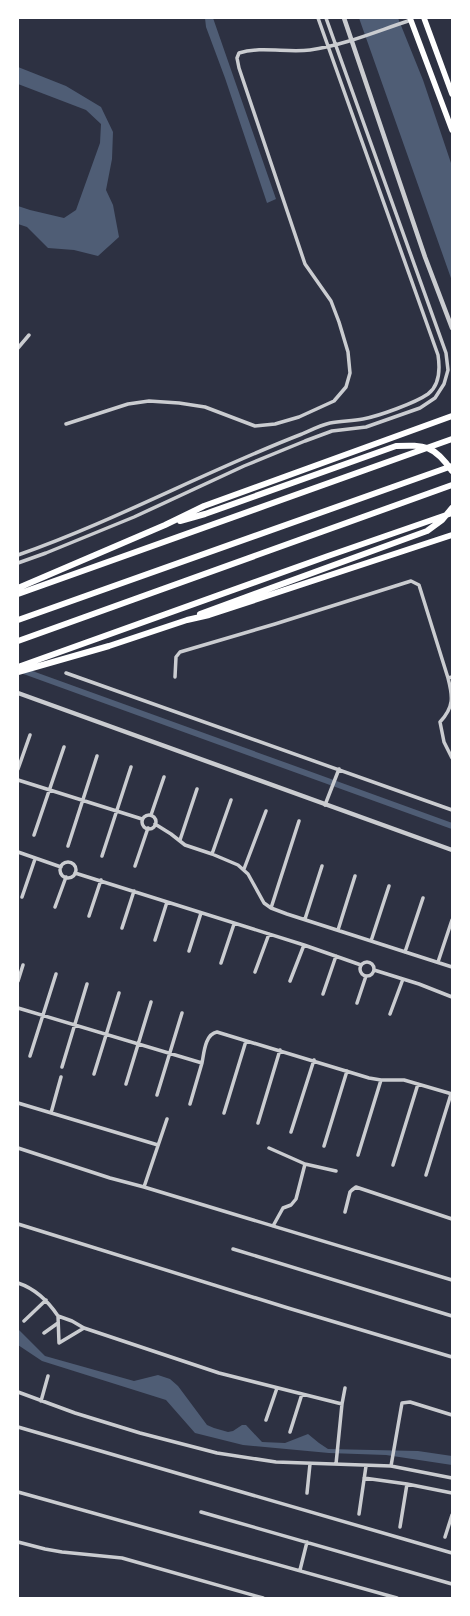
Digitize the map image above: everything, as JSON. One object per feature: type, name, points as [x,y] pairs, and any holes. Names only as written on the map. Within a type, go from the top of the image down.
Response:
[{"type":"highway","points":[[18,588],[165,525],[204,506],[452,416]]},
{"type":"highway","points":[[18,594],[452,439]]},
{"type":"highway","points":[[165,525],[205,514],[396,446],[413,445],[430,448],[444,459],[452,471]]},
{"type":"highway","points":[[18,620],[452,466]]},
{"type":"highway","points":[[18,641],[452,485]]},
{"type":"highway","points":[[186,620],[198,614],[427,531],[442,520],[452,508]]},
{"type":"highway","points":[[18,667],[452,513]]},
{"type":"highway","points":[[18,672],[109,646],[186,620],[199,618],[225,610],[452,535]]},
{"type":"main road","points":[[424,18],[452,94]]},
{"type":"main road","points":[[411,19],[452,130]]},
{"type":"street","points":[[18,555],[130,510],[241,459],[330,423],[364,419],[417,400],[430,392],[437,381],[440,369],[436,347],[318,18]]},
{"type":"street","points":[[18,563],[134,517],[244,466],[305,441],[332,431],[366,427],[420,408],[435,398],[444,384],[448,370],[446,353],[326,18]]},
{"type":"street","points":[[344,18],[425,257],[452,328]]},
{"type":"street","points":[[66,424],[128,404],[149,401],[179,403],[205,407],[256,426],[275,424],[299,417],[334,401],[346,387],[350,373],[348,352],[339,322],[331,301],[306,264],[236,58],[239,53],[248,50],[298,51],[336,46],[411,19]]},
{"type":"street","points":[[18,348],[28,335]]},
{"type":"street","points":[[302,434],[305,441]]},
{"type":"street","points":[[180,486],[184,494]]},
{"type":"street","points":[[175,677],[177,655],[184,650],[275,624],[411,581],[419,585],[450,677],[452,702],[450,709],[440,722],[444,742],[452,758]]},
{"type":"street","points":[[66,673],[452,810]]},
{"type":"street","points":[[18,692],[452,850]]},
{"type":"street","points":[[18,769],[30,735]]},
{"type":"street","points":[[34,835],[64,747]]},
{"type":"street","points":[[68,846],[97,756]]},
{"type":"street","points":[[102,856],[131,767]]},
{"type":"street","points":[[325,803],[336,773],[339,769]]},
{"type":"street","points":[[151,815],[164,777]]},
{"type":"street","points":[[18,780],[142,819],[151,815]]},
{"type":"street","points":[[180,840],[197,789]]},
{"type":"street","points":[[212,854],[231,800]]},
{"type":"street","points":[[244,869],[266,810]]},
{"type":"street","points":[[151,815],[155,819],[155,824]]},
{"type":"street","points":[[142,819],[143,825],[148,828],[153,827],[155,824]]},
{"type":"street","points":[[271,908],[299,821]]},
{"type":"street","points":[[155,824],[189,847],[212,854],[244,869],[261,899],[271,908],[452,967]]},
{"type":"street","points":[[135,866],[148,828]]},
{"type":"street","points":[[18,852],[61,867]]},
{"type":"street","points":[[22,896],[35,859]]},
{"type":"street","points":[[61,867],[66,863],[71,863],[74,866],[75,873]]},
{"type":"street","points":[[305,919],[322,866]]},
{"type":"street","points":[[61,867],[61,874],[66,877],[72,877],[75,873]]},
{"type":"street","points":[[75,873],[304,945],[361,965],[366,962],[370,962],[374,970]]},
{"type":"street","points":[[338,930],[355,876]]},
{"type":"street","points":[[55,907],[66,877]]},
{"type":"street","points":[[89,916],[101,880]]},
{"type":"street","points":[[371,941],[389,886]]},
{"type":"street","points":[[122,928],[134,891]]},
{"type":"street","points":[[405,952],[422,898]]},
{"type":"street","points":[[155,940],[167,902]]},
{"type":"street","points":[[189,951],[201,913]]},
{"type":"street","points":[[438,962],[452,920]]},
{"type":"street","points":[[221,962],[234,924]]},
{"type":"street","points":[[255,972],[269,934]]},
{"type":"street","points":[[290,981],[304,945]]},
{"type":"street","points":[[323,994],[336,956]]},
{"type":"street","points":[[18,981],[23,965]]},
{"type":"street","points":[[361,965],[361,972],[366,976]]},
{"type":"street","points":[[366,976],[372,974],[374,970]]},
{"type":"street","points":[[374,970],[403,979],[452,998]]},
{"type":"street","points":[[30,1056],[56,974]]},
{"type":"street","points":[[356,1003],[366,976]]},
{"type":"street","points":[[390,1014],[403,979]]},
{"type":"street","points":[[62,1066],[87,984]]},
{"type":"street","points":[[94,1074],[119,993]]},
{"type":"street","points":[[126,1084],[151,1002]]},
{"type":"street","points":[[18,1008],[202,1063]]},
{"type":"street","points":[[158,1095],[182,1013]]},
{"type":"street","points":[[190,1104],[208,1038],[214,1032],[381,1080],[404,1080],[452,1094],[426,1175]]},
{"type":"street","points":[[224,1113],[246,1041]]},
{"type":"street","points":[[258,1123],[280,1050]]},
{"type":"street","points":[[291,1132],[314,1060]]},
{"type":"street","points":[[324,1146],[347,1071]]},
{"type":"street","points":[[51,1113],[61,1077]]},
{"type":"street","points":[[358,1154],[381,1080]]},
{"type":"street","points":[[393,1165],[418,1084]]},
{"type":"street","points":[[18,1103],[158,1145]]},
{"type":"street","points":[[144,1187],[167,1119]]},
{"type":"street","points":[[18,1148],[110,1178],[452,1280]]},
{"type":"street","points":[[268,1148],[305,1164],[336,1171]]},
{"type":"street","points":[[273,1226],[283,1208],[291,1204],[296,1199],[305,1164]]},
{"type":"street","points":[[345,1212],[350,1192],[356,1187],[452,1219]]},
{"type":"street","points":[[18,1224],[288,1308],[452,1357]]},
{"type":"street","points":[[233,1249],[452,1316]]},
{"type":"street","points":[[18,1283],[31,1289],[46,1300],[58,1316],[72,1321],[84,1328],[219,1373],[342,1404]]},
{"type":"street","points":[[24,1321],[46,1300]]},
{"type":"street","points":[[58,1316],[59,1343],[84,1328]]},
{"type":"street","points":[[44,1333],[58,1322]]},
{"type":"street","points":[[41,1401],[48,1376]]},
{"type":"street","points":[[266,1420],[277,1388]]},
{"type":"street","points":[[336,1464],[342,1404],[346,1388]]},
{"type":"street","points":[[18,1392],[41,1401],[134,1431],[201,1449],[243,1458],[310,1464],[391,1466],[452,1478]]},
{"type":"street","points":[[290,1432],[302,1394]]},
{"type":"street","points":[[391,1466],[401,1405],[404,1402],[410,1402],[452,1415]]},
{"type":"street","points":[[18,1427],[452,1554]]},
{"type":"street","points":[[307,1493],[310,1464]]},
{"type":"street","points":[[359,1514],[366,1466]]},
{"type":"street","points":[[364,1478],[407,1484],[452,1493]]},
{"type":"street","points":[[400,1527],[407,1484]]},
{"type":"street","points":[[18,1492],[397,1598]]},
{"type":"street","points":[[201,1512],[452,1584]]},
{"type":"street","points":[[445,1537],[452,1515]]},
{"type":"street","points":[[18,1542],[50,1550],[84,1555],[122,1558],[263,1598]]},
{"type":"street","points":[[300,1570],[307,1542]]},
{"type":"water","points":[[205,18],[213,18],[276,199],[267,203],[225,78],[206,27]]},
{"type":"water","points":[[359,18],[398,18],[423,80],[452,166],[452,281]]},
{"type":"water","points":[[18,67],[66,86],[101,107],[113,132],[112,159],[106,190],[113,205],[119,237],[98,256],[74,250],[48,248],[27,227],[18,224],[18,206],[64,218],[76,210],[100,143],[101,124],[86,110],[18,84]]},
{"type":"water","points":[[18,1329],[45,1356],[134,1381],[158,1375],[170,1379],[178,1386],[207,1425],[214,1428],[228,1432],[233,1431],[242,1425],[246,1425],[262,1442],[285,1443],[308,1434],[328,1449],[418,1451],[452,1456],[452,1465],[386,1455],[329,1453],[243,1445],[195,1433],[166,1400],[42,1361],[18,1345]]},
{"type":"waterway","points":[[21,670],[452,826]]}]
